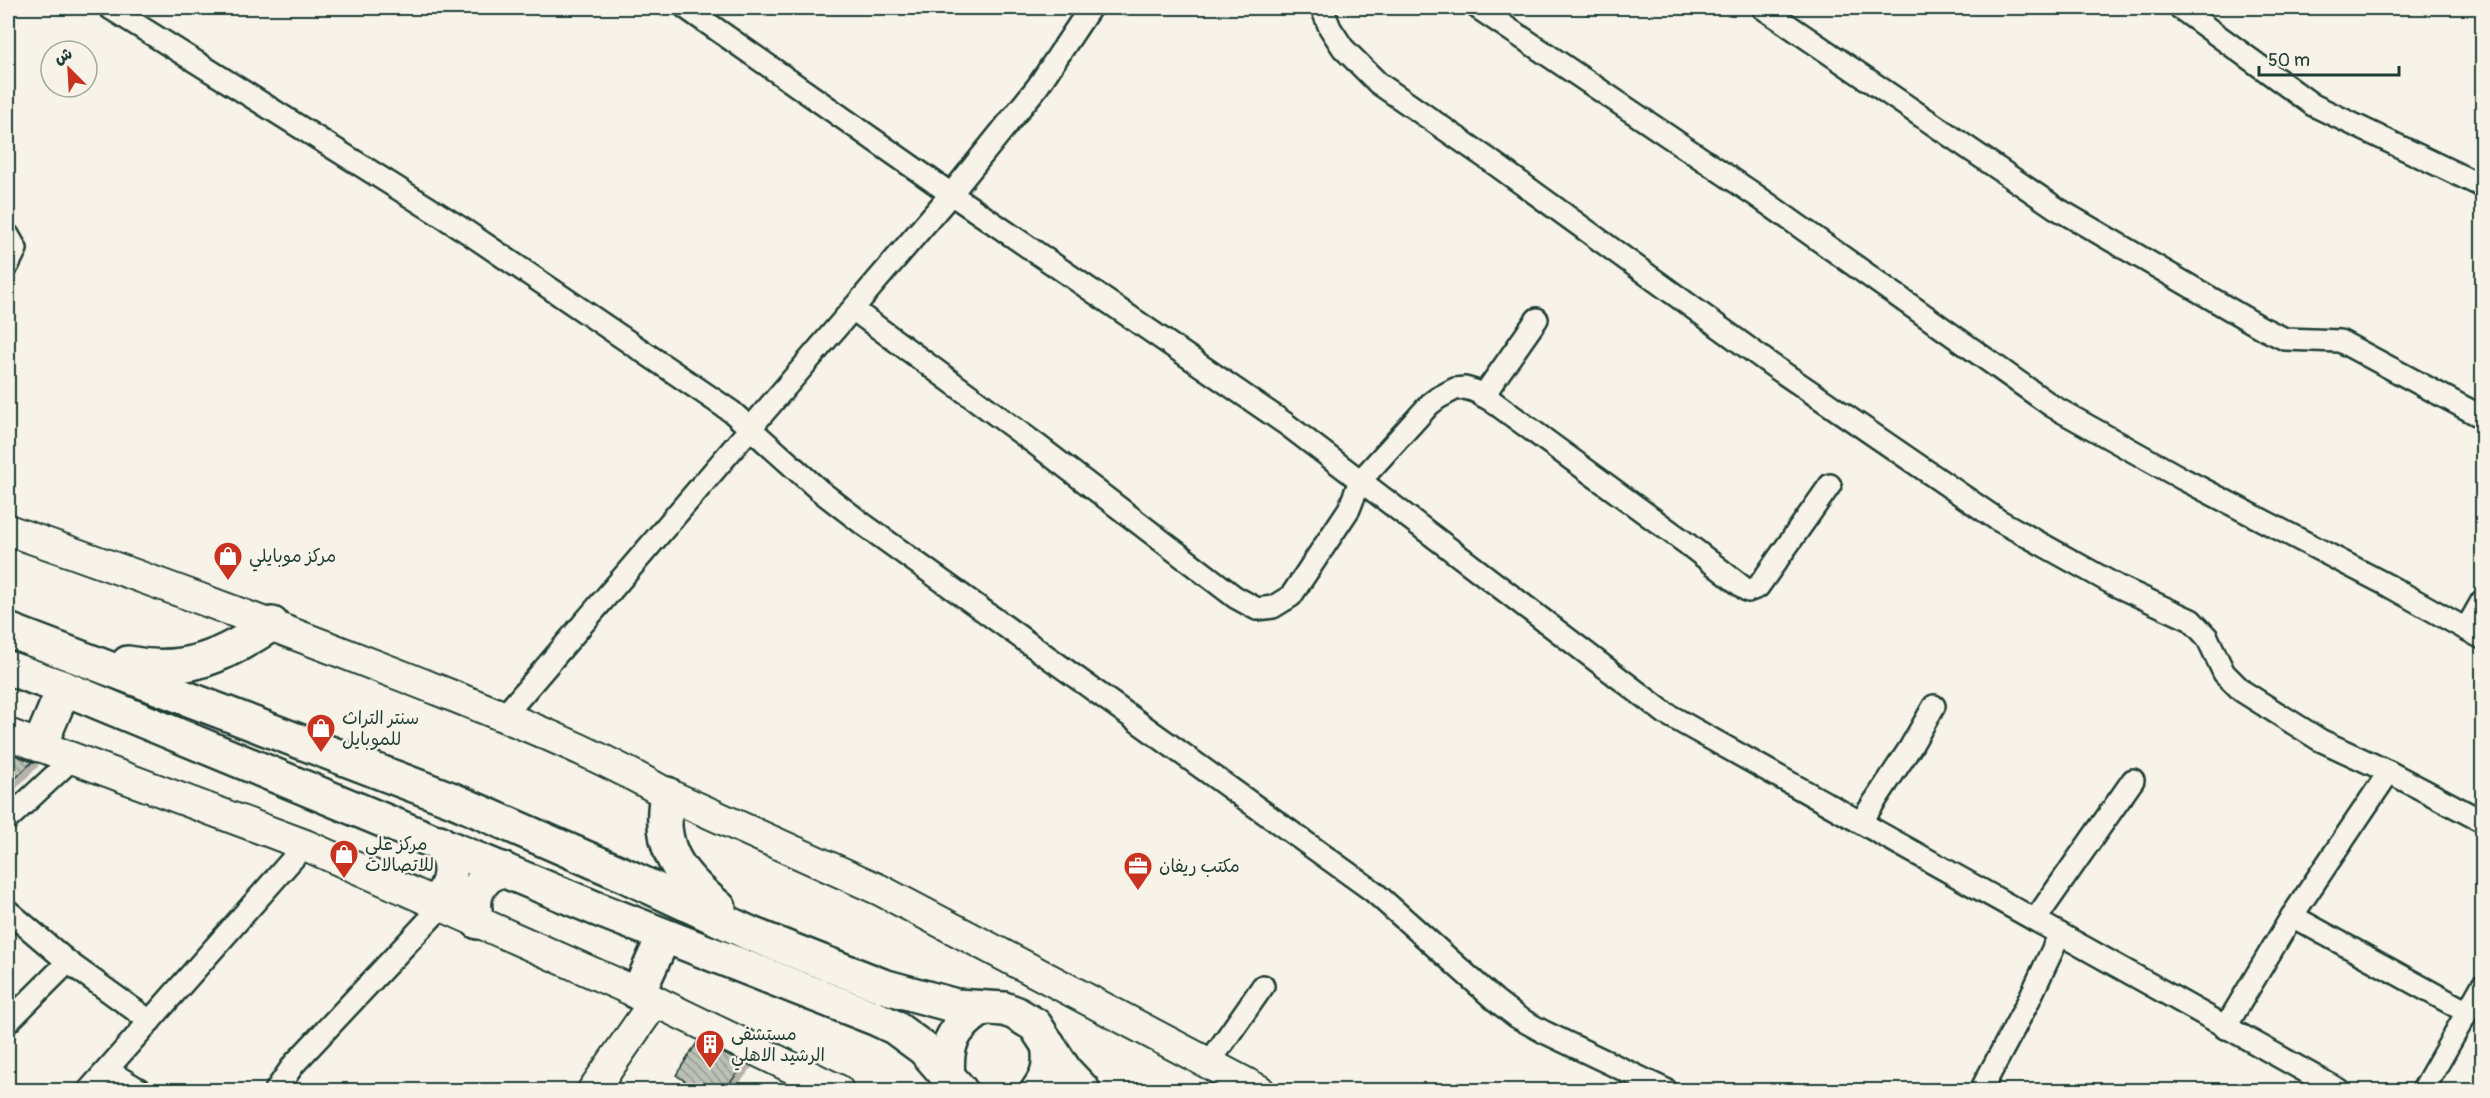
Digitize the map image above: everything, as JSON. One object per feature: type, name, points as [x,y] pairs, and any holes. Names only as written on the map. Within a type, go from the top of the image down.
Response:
[{"type":"highway","points":[[62,649],[147,667],[172,667],[196,663],[220,655],[242,644],[272,624]]},
{"type":"highway","points":[[8,630],[453,800],[618,872],[751,934],[899,992],[931,1001],[981,1009],[1004,1009],[1026,1018],[1035,1025],[1065,1071],[1083,1090]]},
{"type":"highway","points":[[8,668],[64,688],[664,936],[894,1027],[924,1049],[954,1084]]},
{"type":"highway","points":[[40,745],[64,688]]},
{"type":"highway","points":[[667,794],[664,825],[666,840],[678,868],[699,891],[751,934]]},
{"type":"highway","points":[[439,842],[449,859],[451,868],[447,888],[439,904]]},
{"type":"highway","points":[[478,922],[474,906],[477,890],[487,876],[502,869]]},
{"type":"highway","points":[[646,997],[664,936]]},
{"type":"highway","points":[[954,1084],[946,1058],[952,1038],[964,1021],[981,1009]]},
{"type":"highway","points":[[1038,1090],[1045,1081],[1051,1063],[1048,1044]]},
{"type":"main road","points":[[8,530],[272,624],[504,716],[637,776],[667,794],[880,890],[1259,1090]]},
{"type":"main road","points":[[8,734],[305,845],[646,997],[838,1090]]},
{"type":"main road","points":[[593,1090],[646,997]]},
{"type":"street","points":[[110,8],[464,230],[732,412],[819,490],[863,524],[1373,891],[1517,1017],[1666,1090]]},
{"type":"street","points":[[686,8],[951,194],[1286,424],[1665,713],[2339,1090]]},
{"type":"street","points":[[504,716],[951,194],[1038,86],[1090,8]]},
{"type":"street","points":[[1322,8],[1330,28],[1343,48],[1378,83],[1498,166],[1773,366],[1998,520],[2107,581],[2191,620],[2207,637],[2224,673],[2242,691],[2320,740],[2389,772],[2482,821]]},
{"type":"street","points":[[1478,8],[1754,194],[2052,406],[2183,479],[2389,586],[2474,634],[2482,601]]},
{"type":"street","points":[[1763,8],[2056,208],[2262,328],[2285,339],[2340,341],[2482,417]]},
{"type":"street","points":[[2180,8],[2313,105],[2482,186]]},
{"type":"street","points":[[8,235],[16,249],[8,264]]},
{"type":"street","points":[[854,310],[1235,597],[1257,609],[1273,607],[1284,601],[1301,583],[1349,509],[1360,481],[1430,404],[1455,389],[1465,388],[1483,396],[1686,543],[1748,591],[1758,587],[1830,485]]},
{"type":"street","points":[[1483,396],[1537,319]]},
{"type":"street","points":[[1861,822],[1910,748],[1934,706]]},
{"type":"street","points":[[8,819],[73,758]]},
{"type":"street","points":[[2225,1028],[2292,916],[2389,772]]},
{"type":"street","points":[[2036,920],[2133,780]]},
{"type":"street","points":[[89,1090],[305,845]]},
{"type":"street","points":[[276,1090],[294,1064],[439,904]]},
{"type":"street","points":[[8,911],[68,962],[150,1021]]},
{"type":"street","points":[[2292,916],[2467,1012]]},
{"type":"street","points":[[1985,1089],[2060,934]]},
{"type":"street","points":[[8,1022],[68,962]]},
{"type":"street","points":[[1209,1063],[1263,986]]},
{"type":"street","points":[[2423,1090],[2482,986]]},
{"type":"street","points":[[107,1070],[140,1090]]},
{"type":"building","points":[[8,752],[32,762],[8,786]]},
{"type":"building","name":"مستشفى الرشيد الاهلي","points":[[698,1041],[745,1064],[724,1090],[698,1090],[676,1075]]},
{"type":"place","name":"مركز موبايلي","points":[[228,582]]},
{"type":"place","name":"سنتر التراث للموبايل","points":[[321,754]]},
{"type":"place","name":"مركز علي للاتصالات","points":[[344,880]]},
{"type":"place","name":"مكتب ريفان","points":[[1138,892]]},
{"type":"place","name":"مستشفى الرشيد الاهلي","points":[[710,1070]]}]
